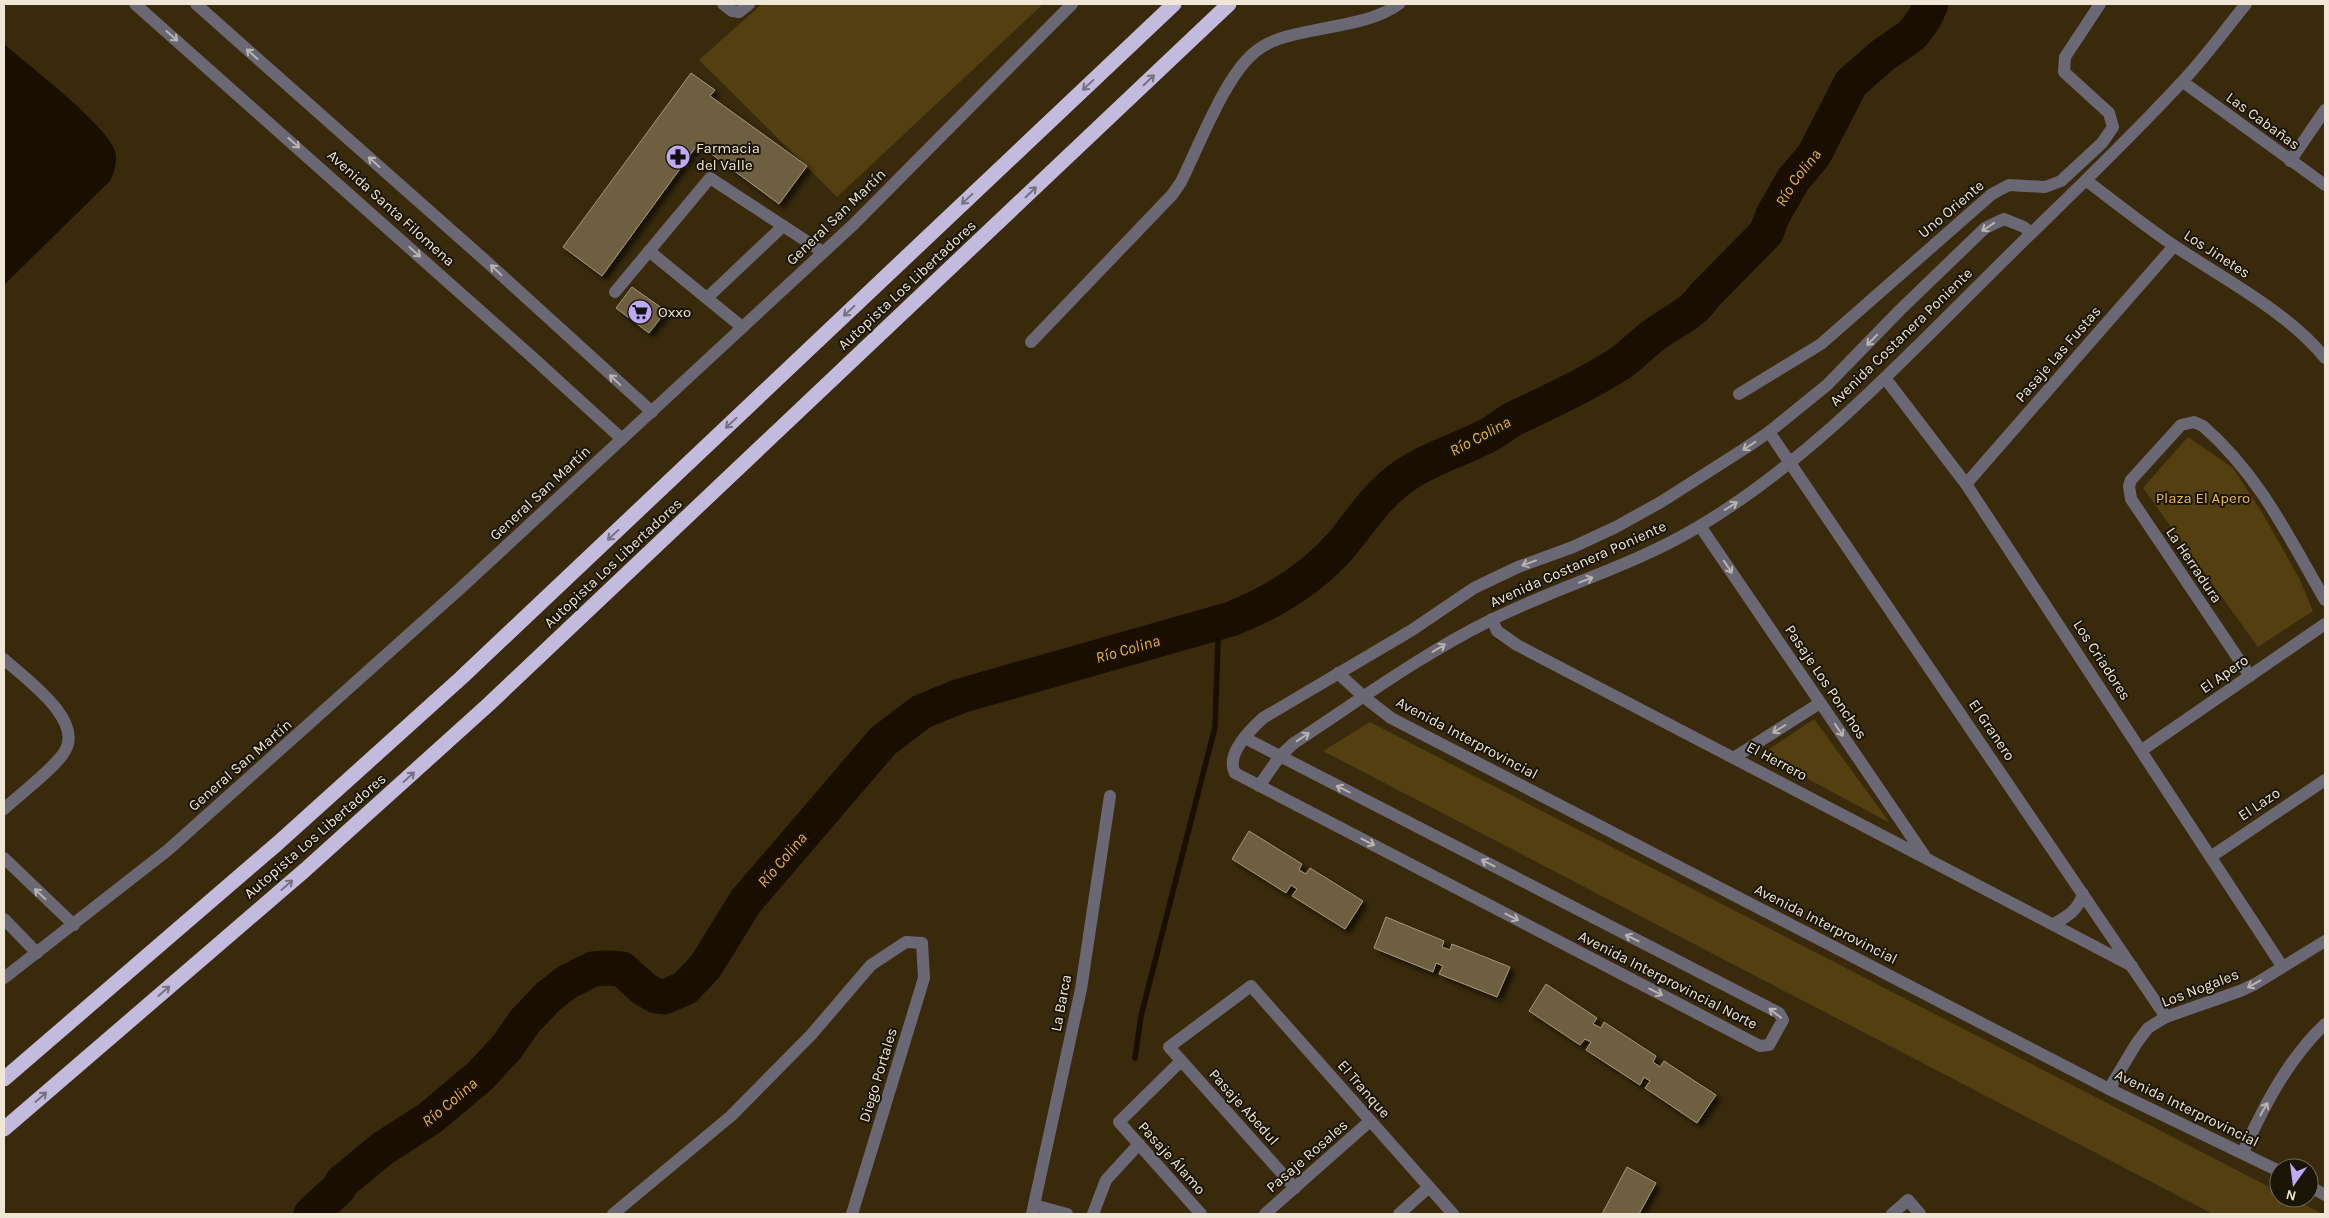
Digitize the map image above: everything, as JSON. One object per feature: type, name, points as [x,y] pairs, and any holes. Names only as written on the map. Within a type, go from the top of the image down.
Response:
[{"type":"highway","name":"Autopista Los Libertadores","points":[[4,1079],[270,849],[460,678],[1174,4]]},
{"type":"highway","name":"Autopista Los Libertadores","points":[[4,1129],[305,870],[489,704],[1229,4]]},
{"type":"street","name":"Avenida Santa Filomena","points":[[135,4],[622,439]]},
{"type":"street","name":"Avenida Santa Filomena","points":[[196,4],[487,262],[652,412]]},
{"type":"street","points":[[723,4],[732,12],[739,12],[749,4]]},
{"type":"street","name":"General San Martín","points":[[4,978],[168,850],[279,752],[652,412],[823,252],[928,150],[1072,4]]},
{"type":"street","points":[[1031,342],[1172,195],[1181,182],[1232,78],[1255,52],[1290,35],[1356,21],[1377,15],[1399,4]]},
{"type":"street","name":"Uno Oriente","points":[[1739,394],[1821,344],[1992,194],[2009,185],[2045,187],[2061,181],[2102,143],[2112,127],[2109,113],[2064,72],[2064,57],[2100,4]]},
{"type":"street","name":"Avenida Costanera Poniente","points":[[1259,786],[1280,756],[1294,743],[1419,660],[1492,619],[1633,561],[1700,526],[1757,489],[1791,462],[1884,378],[2086,181],[2183,82],[2246,4]]},
{"type":"street","name":"Las Cabañas","points":[[2183,82],[2325,186]]},
{"type":"street","points":[[2290,161],[2325,110]]},
{"type":"street","points":[[615,292],[710,178],[823,252]]},
{"type":"street","name":"Los Jinetes","points":[[2086,181],[2174,246],[2239,288],[2292,326],[2325,358]]},
{"type":"street","name":"Avenida Costanera Poniente","points":[[1245,738],[1264,718],[1412,630],[1474,588],[1518,567],[1574,546],[1616,527],[1661,502],[1769,432],[1827,385],[1985,228],[2004,220],[2024,227],[2031,233]]},
{"type":"street","points":[[706,298],[783,226]]},
{"type":"street","name":"Pasaje Las Fustas","points":[[1966,484],[2174,246]]},
{"type":"street","points":[[649,251],[742,327]]},
{"type":"street","name":"Los Criadores","points":[[1884,378],[1966,484],[2212,856],[2282,966]]},
{"type":"street","name":"La Herradura","points":[[2250,676],[2130,499],[2129,486],[2131,480],[2181,425],[2194,422],[2203,426],[2247,470],[2284,526],[2325,600]]},
{"type":"street","name":"El Granero","points":[[1769,432],[2166,1016]]},
{"type":"street","name":"Pasaje Los Ponchos","points":[[1700,526],[1926,857]]},
{"type":"street","name":"El Herrero","points":[[1492,619],[1497,631],[1517,645],[1735,757],[2132,966]]},
{"type":"street","name":"El Apero","points":[[2142,750],[2325,624]]},
{"type":"street","points":[[4,659],[64,717],[70,738],[60,758],[4,809]]},
{"type":"street","name":"Avenida Interprovincial","points":[[1338,673],[1364,697],[1392,718],[2109,1089],[2269,1166]]},
{"type":"street","points":[[1735,757],[1820,703]]},
{"type":"street","name":"Avenida Interprovincial Norte","points":[[1245,738],[1280,756],[1779,1013],[1783,1020],[1769,1045],[1760,1046],[1259,786],[1236,773],[1232,767],[1233,758],[1245,738]]},
{"type":"street","name":"El Lazo","points":[[2212,856],[2325,780]]},
{"type":"street","name":"La Barca","points":[[1033,1209],[1081,989],[1110,796]]},
{"type":"street","points":[[4,858],[74,925]]},
{"type":"street","points":[[2054,924],[2079,906],[2083,894]]},
{"type":"street","points":[[4,919],[37,953]]},
{"type":"street","name":"Los Nogales","points":[[2109,1089],[2148,1028],[2166,1016],[2240,991],[2325,941]]},
{"type":"street","name":"Diego Portales","points":[[613,1214],[732,1116],[811,1035],[871,965],[906,942],[922,944],[924,978],[852,1214]]},
{"type":"street","name":"El Tranque","points":[[1169,1047],[1251,986],[1453,1214]]},
{"type":"street","points":[[2243,1152],[2283,1075],[2311,1038],[2325,1024]]},
{"type":"street","name":"Pasaje Abedul","points":[[1169,1047],[1295,1188]]},
{"type":"street","name":"Pasaje Álamo","points":[[1181,1061],[1119,1122],[1201,1214]]},
{"type":"street","name":"Pasaje Rosales","points":[[1265,1214],[1370,1121]]},
{"type":"street","points":[[1093,1214],[1098,1195],[1106,1180],[1139,1144]]},
{"type":"street","points":[[1399,1214],[1429,1187]]},
{"type":"street","points":[[1892,1214],[1908,1200],[1920,1214]]},
{"type":"street","points":[[1033,1209],[1067,1214]]},
{"type":"green space","points":[[762,4],[1043,4],[837,197],[699,60]]},
{"type":"green space","name":"Plaza El Apero","points":[[2188,437],[2233,468],[2263,514],[2300,580],[2313,611],[2258,647],[2143,488]]},
{"type":"green space","points":[[1814,719],[1890,823],[1762,754]]},
{"type":"green space","points":[[1370,722],[2269,1187],[2269,1208],[2311,1208],[2323,1214],[2213,1214],[1323,751]]},
{"type":"shaded area","points":[[4,44],[98,126],[115,151],[116,163],[110,181],[4,285]]},
{"type":"building","points":[[691,73],[715,90],[710,96],[807,166],[779,204],[698,144],[602,276],[563,247]]},
{"type":"building","points":[[632,287],[666,311],[649,333],[616,308]]},
{"type":"building","points":[[1249,831],[1302,864],[1299,870],[1306,874],[1310,868],[1363,901],[1345,929],[1292,896],[1297,889],[1291,885],[1286,893],[1232,859]]},
{"type":"building","points":[[1386,917],[1444,941],[1442,947],[1450,950],[1452,944],[1510,967],[1497,997],[1439,974],[1443,966],[1436,963],[1433,972],[1374,948]]},
{"type":"building","points":[[1546,984],[1597,1018],[1593,1024],[1601,1028],[1604,1022],[1656,1056],[1653,1062],[1660,1067],[1664,1061],[1716,1095],[1697,1123],[1645,1088],[1650,1081],[1644,1077],[1640,1085],[1586,1050],[1591,1042],[1585,1039],[1580,1045],[1529,1011]]},
{"type":"building","points":[[1627,1167],[1656,1183],[1639,1214],[1602,1214]]},
{"type":"waterway","name":"Río Colina","points":[[311,1214],[339,1188],[342,1182],[382,1149],[430,1118],[480,1076],[507,1047],[525,1021],[548,997],[567,982],[593,969],[606,968],[622,969],[644,989],[656,996],[664,997],[685,988],[705,967],[746,901],[883,741],[921,712],[960,696],[1231,619],[1262,605],[1292,588],[1319,567],[1343,543],[1378,499],[1414,469],[1481,439],[1509,421],[1567,393],[1624,361],[1654,335],[1694,308],[1766,233],[1773,215],[1793,180],[1814,155],[1851,83],[1883,55],[1912,35],[1924,19],[1931,4]]},
{"type":"waterway","points":[[1135,1058],[1141,1016],[1215,727],[1218,641],[1231,619]]},
{"type":"place","name":"Farmacia del Valle","points":[[678,157]]},
{"type":"place","name":"Oxxo","points":[[640,312]]}]
